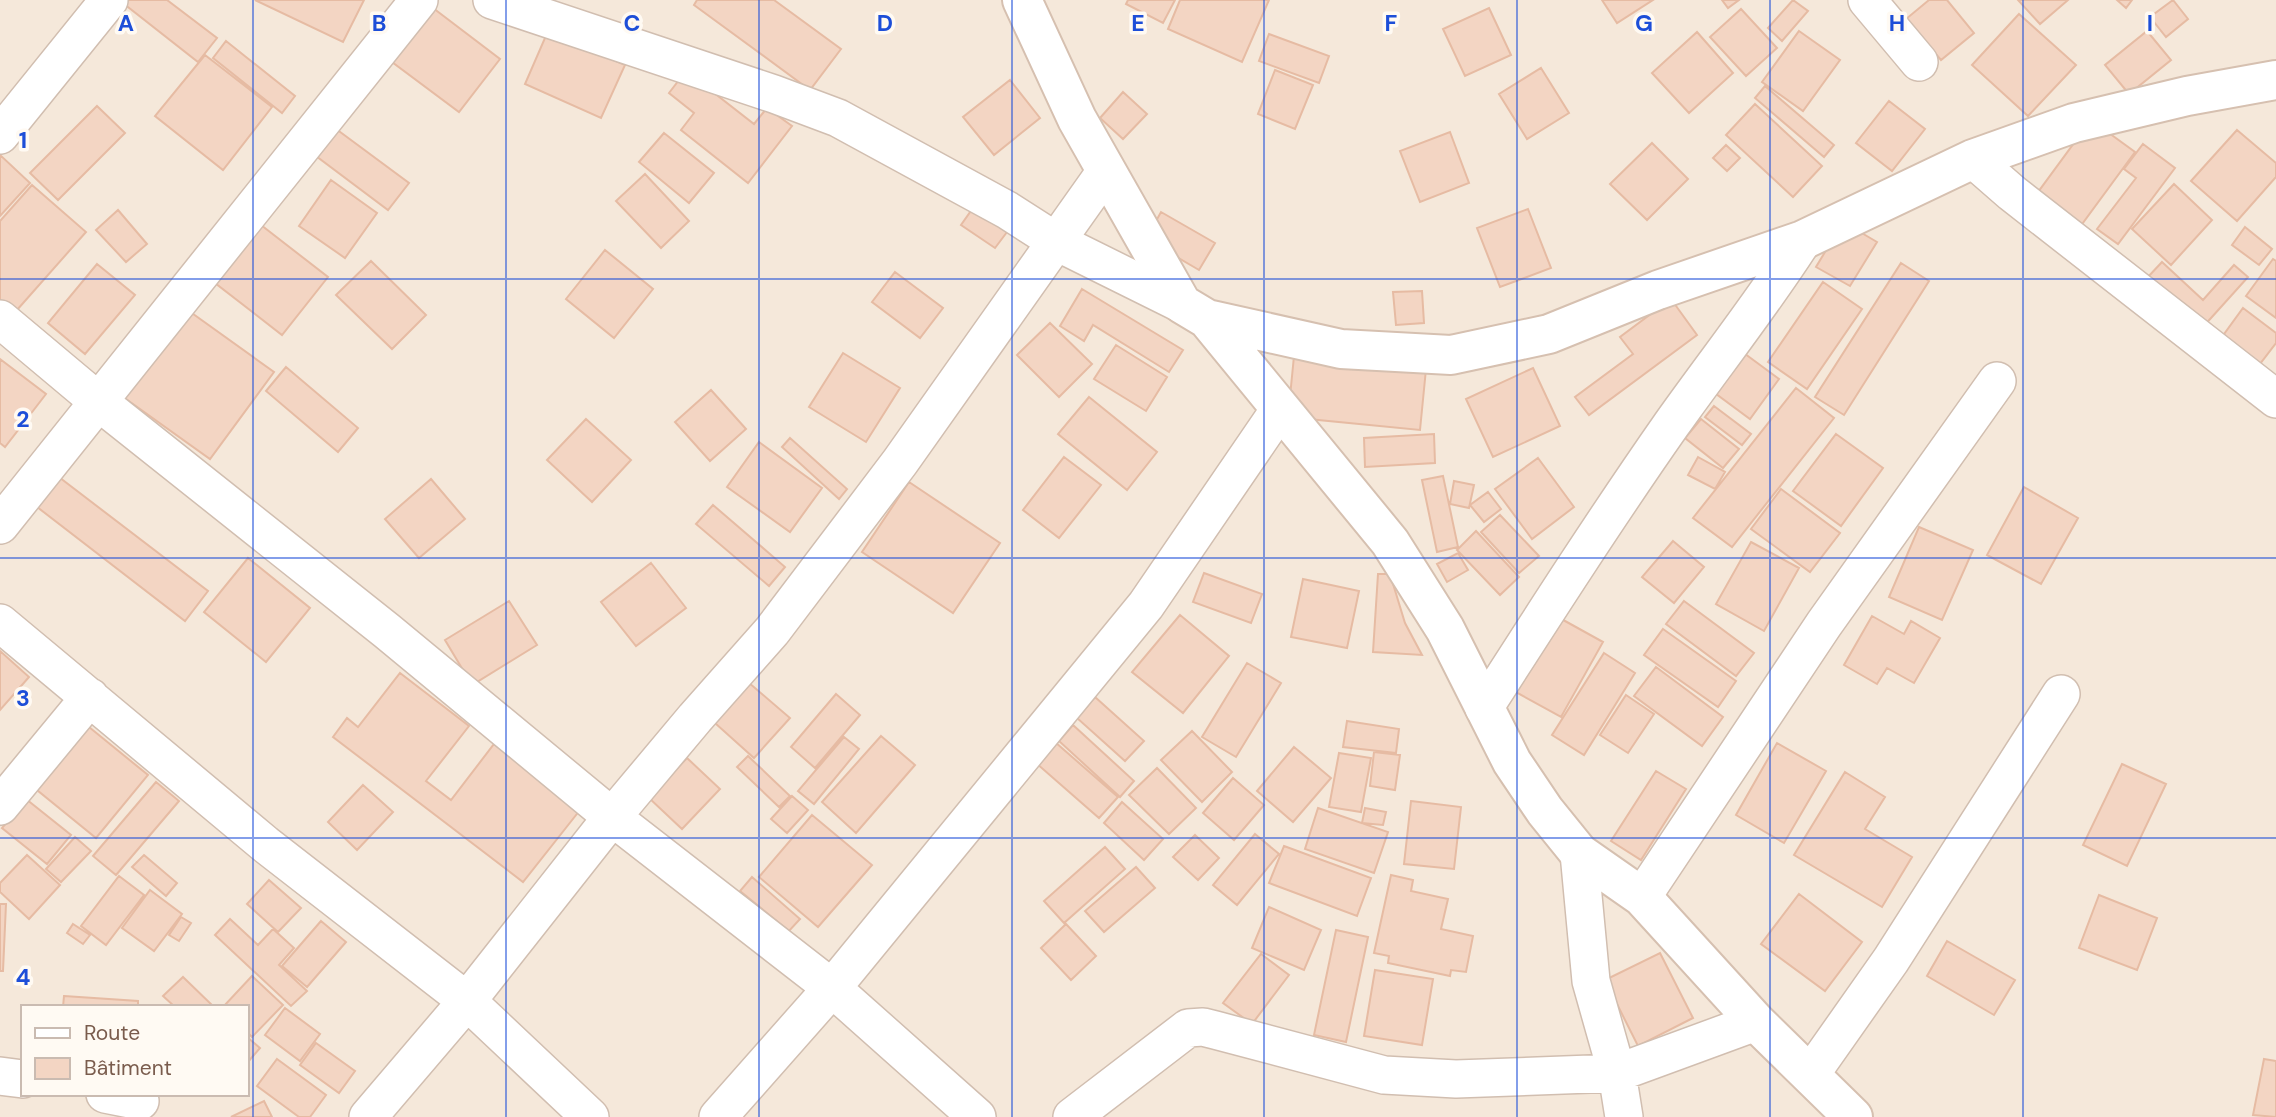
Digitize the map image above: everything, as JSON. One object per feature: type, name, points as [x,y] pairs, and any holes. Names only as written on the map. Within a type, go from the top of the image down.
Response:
[{"type":"street","points":[[0,135],[109,0]]},
{"type":"street","points":[[0,525],[419,0]]},
{"type":"street","points":[[492,0],[761,89],[838,118],[1007,210],[1057,242],[1194,312],[1341,349],[1451,355],[1549,334],[1658,290],[1803,240],[1973,159],[2074,123],[2187,96],[2276,80]]},
{"type":"street","points":[[1022,0],[1077,119],[1106,172],[1194,312],[1320,455],[1390,542],[1445,629],[1511,762],[1545,811],[1579,853],[1642,897],[1756,1022],[1853,1117]]},
{"type":"street","points":[[1867,0],[1919,62]]},
{"type":"street","points":[[1973,159],[2003,186],[2276,399]]},
{"type":"street","points":[[368,1117],[467,1001],[612,817],[772,631],[900,462],[1106,172]]},
{"type":"street","points":[[1484,708],[1593,537],[1680,413],[1769,294],[1803,240]]},
{"type":"street","points":[[0,319],[99,402],[387,631],[612,817],[832,988],[977,1117]]},
{"type":"street","points":[[1642,897],[1824,624],[1997,381]]},
{"type":"street","points":[[718,1117],[832,988],[1146,605],[1279,409]]},
{"type":"street","points":[[0,623],[265,844],[467,1001],[590,1117]]},
{"type":"street","points":[[1810,1075],[1891,960],[2061,694]]},
{"type":"street","points":[[0,806],[90,697]]},
{"type":"street","points":[[1579,853],[1591,981],[1618,1073],[1624,1117]]},
{"type":"street","points":[[1072,1117],[1188,1028],[1203,1027],[1384,1075],[1456,1079],[1618,1073],[1756,1022]]},
{"type":"street","points":[[0,1076],[21,1079]]},
{"type":"shaded area","points":[[0,0],[2276,0],[2276,1117],[0,1117]]},
{"type":"building","points":[[119,0],[167,0],[217,38],[198,62]]},
{"type":"building","points":[[255,0],[364,0],[343,42]]},
{"type":"building","points":[[697,0],[774,0],[841,49],[810,90],[694,5]]},
{"type":"building","points":[[1128,0],[1175,0],[1163,23],[1126,4]]},
{"type":"building","points":[[1180,0],[1269,0],[1242,62],[1168,29]]},
{"type":"building","points":[[1602,0],[1653,0],[1617,23]]},
{"type":"building","points":[[1722,0],[1739,0],[1728,8]]},
{"type":"building","points":[[1793,0],[1808,11],[1782,41],[1768,28]]},
{"type":"building","points":[[1929,0],[1947,0],[1974,33],[1941,60],[1906,19]]},
{"type":"building","points":[[2018,0],[2068,0],[2040,24]]},
{"type":"building","points":[[2117,0],[2132,0],[2126,8]]},
{"type":"building","points":[[2173,0],[2188,19],[2166,37],[2150,17]]},
{"type":"building","points":[[433,8],[500,59],[459,112],[392,62]]},
{"type":"building","points":[[1489,8],[1511,55],[1465,76],[1443,29]]},
{"type":"building","points":[[1741,9],[1777,48],[1746,76],[1710,37]]},
{"type":"building","points":[[2019,14],[2076,65],[2028,116],[1972,65]]},
{"type":"building","points":[[548,31],[625,65],[601,118],[525,84]]},
{"type":"building","points":[[1799,31],[1840,60],[1803,111],[1762,82]]},
{"type":"building","points":[[2147,31],[2171,60],[2129,94],[2105,65]]},
{"type":"building","points":[[1697,32],[1733,73],[1689,113],[1652,73]]},
{"type":"building","points":[[1269,34],[1329,56],[1319,83],[1259,61]]},
{"type":"building","points":[[226,41],[295,96],[282,113],[213,58]]},
{"type":"building","points":[[205,55],[272,107],[223,170],[155,116]]},
{"type":"building","points":[[1541,68],[1569,113],[1527,139],[1499,94]]},
{"type":"building","points":[[1275,70],[1313,85],[1295,129],[1258,114]]},
{"type":"building","points":[[686,71],[754,124],[767,108],[792,126],[748,183],[681,130],[694,113],[669,93]]},
{"type":"building","points":[[1010,80],[1040,118],[994,155],[963,117]]},
{"type":"building","points":[[1765,86],[1834,145],[1824,157],[1755,98]]},
{"type":"building","points":[[1123,92],[1147,114],[1123,139],[1100,118]]},
{"type":"building","points":[[1889,101],[1925,129],[1892,171],[1856,143]]},
{"type":"building","points":[[1755,104],[1822,166],[1793,197],[1726,135]]},
{"type":"building","points":[[97,106],[125,133],[58,200],[30,173]]},
{"type":"building","points":[[2091,120],[2135,152],[2074,235],[2030,203]]},
{"type":"building","points":[[328,123],[409,183],[388,210],[308,150]]},
{"type":"building","points":[[2237,130],[2276,163],[2276,177],[2237,221],[2191,181]]},
{"type":"building","points":[[1450,132],[1469,183],[1420,202],[1400,151]]},
{"type":"building","points":[[664,133],[714,173],[689,203],[639,162]]},
{"type":"building","points":[[1652,143],[1688,179],[1647,220],[1610,184]]},
{"type":"building","points":[[2143,144],[2175,168],[2118,244],[2097,229],[2136,178],[2124,169]]},
{"type":"building","points":[[1726,145],[1740,158],[1727,171],[1713,158]]},
{"type":"building","points":[[0,155],[30,183],[0,216]]},
{"type":"building","points":[[645,174],[689,221],[661,248],[616,201]]},
{"type":"building","points":[[331,180],[377,213],[345,258],[299,226]]},
{"type":"building","points":[[2174,184],[2212,220],[2171,265],[2132,229]]},
{"type":"building","points":[[32,185],[86,232],[9,319],[0,311],[0,221]]},
{"type":"building","points":[[973,208],[1007,232],[995,248],[961,225]]},
{"type":"building","points":[[1528,209],[1551,268],[1500,287],[1477,228]]},
{"type":"building","points":[[118,210],[147,244],[126,262],[96,230]]},
{"type":"building","points":[[1161,212],[1215,243],[1199,270],[1146,239]]},
{"type":"building","points":[[1843,222],[1877,242],[1850,286],[1816,267]]},
{"type":"building","points":[[261,225],[328,277],[282,335],[215,283]]},
{"type":"building","points":[[2245,227],[2272,249],[2259,265],[2232,245]]},
{"type":"building","points":[[605,250],[653,289],[614,338],[566,299]]},
{"type":"building","points":[[2273,259],[2276,261],[2276,318],[2246,296]]},
{"type":"building","points":[[371,261],[426,315],[392,349],[336,295]]},
{"type":"building","points":[[2162,262],[2203,300],[2234,265],[2248,277],[2202,328],[2147,278]]},
{"type":"building","points":[[1901,263],[1929,281],[1844,415],[1815,397]]},
{"type":"building","points":[[97,264],[135,295],[85,354],[48,323]]},
{"type":"building","points":[[895,272],[943,308],[920,338],[872,302]]},
{"type":"building","points":[[1823,282],[1862,309],[1807,389],[1768,362]]},
{"type":"building","points":[[1082,289],[1183,350],[1169,372],[1093,325],[1084,341],[1060,326]]},
{"type":"building","points":[[1422,291],[1424,323],[1396,325],[1393,292]]},
{"type":"building","points":[[1671,299],[1697,335],[1589,415],[1575,397],[1633,354],[1620,337]]},
{"type":"building","points":[[182,306],[274,372],[210,459],[119,394]]},
{"type":"building","points":[[2243,308],[2276,333],[2276,343],[2256,369],[2219,341]]},
{"type":"building","points":[[1050,323],[1092,364],[1059,397],[1017,355]]},
{"type":"building","points":[[1116,345],[1167,377],[1146,411],[1094,379]]},
{"type":"building","points":[[1733,345],[1779,379],[1750,419],[1704,385]]},
{"type":"building","points":[[843,353],[900,388],[866,442],[809,407]]},
{"type":"building","points":[[1294,356],[1426,369],[1420,430],[1288,417]]},
{"type":"building","points":[[0,359],[46,394],[5,447],[0,443]]},
{"type":"building","points":[[286,367],[358,428],[338,452],[266,391]]},
{"type":"building","points":[[1533,368],[1560,426],[1493,457],[1466,399]]},
{"type":"building","points":[[1796,388],[1834,418],[1732,547],[1693,518]]},
{"type":"building","points":[[711,390],[746,429],[710,461],[675,422]]},
{"type":"building","points":[[1089,397],[1157,452],[1127,490],[1058,434]]},
{"type":"building","points":[[1714,406],[1751,434],[1742,445],[1705,417]]},
{"type":"building","points":[[586,419],[631,460],[592,502],[547,460]]},
{"type":"building","points":[[1701,419],[1739,449],[1723,468],[1685,438]]},
{"type":"building","points":[[1434,434],[1435,463],[1365,467],[1364,438]]},
{"type":"building","points":[[1836,434],[1883,468],[1841,526],[1793,491]]},
{"type":"building","points":[[790,438],[847,489],[839,499],[782,447]]},
{"type":"building","points":[[759,442],[822,488],[790,532],[727,487]]},
{"type":"building","points":[[1064,457],[1101,485],[1059,538],[1023,510]]},
{"type":"building","points":[[1698,457],[1725,472],[1715,489],[1688,475]]},
{"type":"building","points":[[1538,458],[1574,507],[1532,539],[1495,489]]},
{"type":"building","points":[[51,471],[208,591],[185,621],[28,500]]},
{"type":"building","points":[[1443,476],[1458,547],[1437,552],[1422,480]]},
{"type":"building","points":[[431,479],[465,519],[419,558],[385,519]]},
{"type":"building","points":[[1454,481],[1474,485],[1469,508],[1450,504]]},
{"type":"building","points":[[909,482],[1000,543],[953,613],[862,552]]},
{"type":"building","points":[[2024,487],[2078,518],[2041,584],[1987,555]]},
{"type":"building","points":[[1781,489],[1840,533],[1810,572],[1751,529]]},
{"type":"building","points":[[1488,492],[1501,509],[1484,522],[1470,505]]},
{"type":"building","points":[[713,505],[785,567],[769,586],[696,524]]},
{"type":"building","points":[[1500,515],[1539,556],[1519,573],[1481,532]]},
{"type":"building","points":[[1919,527],[1973,550],[1942,620],[1889,597]]},
{"type":"building","points":[[1476,531],[1519,577],[1500,595],[1457,550]]},
{"type":"building","points":[[1673,541],[1704,567],[1674,603],[1642,577]]},
{"type":"building","points":[[1751,542],[1799,568],[1764,631],[1716,604]]},
{"type":"building","points":[[1458,553],[1468,570],[1447,582],[1437,564]]},
{"type":"building","points":[[248,558],[310,608],[266,662],[204,612]]},
{"type":"building","points":[[651,563],[686,608],[636,646],[601,602]]},
{"type":"building","points":[[1204,573],[1262,594],[1251,623],[1193,602]]},
{"type":"building","points":[[1378,574],[1390,574],[1405,623],[1422,655],[1373,652]]},
{"type":"building","points":[[1303,579],[1359,591],[1347,648],[1291,637]]},
{"type":"building","points":[[509,601],[537,645],[472,685],[445,640]]},
{"type":"building","points":[[1684,601],[1754,653],[1736,676],[1666,624]]},
{"type":"building","points":[[1180,615],[1229,656],[1183,713],[1132,672]]},
{"type":"building","points":[[1556,616],[1603,642],[1561,717],[1514,691]]},
{"type":"building","points":[[1872,616],[1904,634],[1911,621],[1940,638],[1914,683],[1887,668],[1877,684],[1844,665]]},
{"type":"building","points":[[1663,629],[1736,681],[1718,707],[1644,655]]},
{"type":"building","points":[[0,651],[29,677],[0,710]]},
{"type":"building","points":[[1604,653],[1635,673],[1584,755],[1552,735]]},
{"type":"building","points":[[1247,663],[1281,683],[1236,757],[1202,737]]},
{"type":"building","points":[[1656,667],[1723,717],[1702,746],[1634,696]]},
{"type":"building","points":[[400,673],[469,726],[426,781],[451,800],[494,744],[580,810],[523,882],[333,737],[347,718],[358,727]]},
{"type":"building","points":[[741,676],[790,718],[754,758],[706,715]]},
{"type":"building","points":[[836,694],[860,715],[815,768],[791,747]]},
{"type":"building","points":[[1626,695],[1654,714],[1628,753],[1600,735]]},
{"type":"building","points":[[1095,697],[1144,741],[1125,761],[1077,718]]},
{"type":"building","points":[[1347,721],[1399,729],[1396,753],[1343,747]]},
{"type":"building","points":[[1073,725],[1134,781],[1120,797],[1059,741]]},
{"type":"building","points":[[89,727],[148,775],[96,838],[37,790]]},
{"type":"building","points":[[1192,731],[1232,772],[1202,802],[1161,760]]},
{"type":"building","points":[[881,736],[915,765],[856,833],[822,802]]},
{"type":"building","points":[[844,737],[859,749],[814,804],[798,791]]},
{"type":"building","points":[[1055,742],[1118,797],[1099,818],[1036,763]]},
{"type":"building","points":[[1777,743],[1826,771],[1784,843],[1736,815]]},
{"type":"building","points":[[1294,747],[1331,778],[1293,822],[1257,791]]},
{"type":"building","points":[[1374,752],[1400,755],[1395,790],[1370,786]]},
{"type":"building","points":[[1339,753],[1371,758],[1361,812],[1329,807]]},
{"type":"building","points":[[748,756],[790,796],[779,807],[737,767]]},
{"type":"building","points":[[687,758],[720,789],[682,829],[649,798]]},
{"type":"building","points":[[2122,764],[2166,784],[2127,866],[2083,845]]},
{"type":"building","points":[[1157,768],[1196,808],[1169,834],[1129,795]]},
{"type":"building","points":[[1656,771],[1686,789],[1641,860],[1611,841]]},
{"type":"building","points":[[1845,772],[1885,797],[1865,829],[1912,857],[1882,907],[1794,855]]},
{"type":"building","points":[[1233,778],[1264,805],[1234,840],[1203,813]]},
{"type":"building","points":[[156,782],[179,801],[116,875],[93,856]]},
{"type":"building","points":[[363,785],[393,812],[357,850],[328,822]]},
{"type":"building","points":[[792,796],[808,810],[787,833],[771,819]]},
{"type":"building","points":[[26,799],[71,835],[47,864],[2,828]]},
{"type":"building","points":[[1411,801],[1461,807],[1454,869],[1404,864]]},
{"type":"building","points":[[1122,802],[1163,839],[1144,860],[1104,823]]},
{"type":"building","points":[[1318,808],[1388,832],[1374,873],[1305,849]]},
{"type":"building","points":[[1365,808],[1386,812],[1383,825],[1362,823]]},
{"type":"building","points":[[812,815],[872,865],[818,927],[759,877]]},
{"type":"building","points":[[1255,834],[1279,854],[1237,905],[1213,885]]},
{"type":"building","points":[[1195,835],[1219,858],[1198,880],[1173,857]]},
{"type":"building","points":[[75,837],[91,851],[61,882],[46,869]]},
{"type":"building","points":[[1284,846],[1371,878],[1357,916],[1269,883]]},
{"type":"building","points":[[1105,847],[1125,869],[1064,923],[1044,901]]},
{"type":"building","points":[[27,855],[60,885],[29,919],[0,892],[0,883]]},
{"type":"building","points":[[144,855],[177,883],[166,896],[132,867]]},
{"type":"building","points":[[1136,867],[1155,888],[1104,932],[1085,911]]},
{"type":"building","points":[[1391,875],[1413,880],[1411,891],[1448,899],[1441,929],[1473,936],[1466,972],[1451,970],[1450,976],[1388,963],[1389,956],[1374,953]]},
{"type":"building","points":[[119,876],[144,895],[106,945],[81,926]]},
{"type":"building","points":[[752,877],[800,919],[789,931],[740,891]]},
{"type":"building","points":[[269,880],[301,908],[278,932],[247,904]]},
{"type":"building","points":[[150,890],[182,914],[154,951],[122,928]]},
{"type":"building","points":[[1799,894],[1862,942],[1825,991],[1761,944]]},
{"type":"building","points":[[2099,895],[2157,918],[2137,970],[2079,948]]},
{"type":"building","points":[[0,904],[6,904],[3,971],[0,971]]},
{"type":"building","points":[[1269,907],[1321,930],[1304,970],[1252,948]]},
{"type":"building","points":[[181,917],[191,923],[179,941],[169,935]]},
{"type":"building","points":[[230,919],[258,945],[273,929],[294,948],[279,965],[307,991],[291,1006],[215,935]]},
{"type":"building","points":[[321,921],[346,942],[307,987],[282,966]]},
{"type":"building","points":[[73,924],[90,935],[83,944],[67,933]]},
{"type":"building","points":[[1066,924],[1096,956],[1071,980],[1041,948]]},
{"type":"building","points":[[1336,930],[1368,937],[1346,1042],[1314,1035]]},
{"type":"building","points":[[1947,941],[2015,980],[1994,1015],[1927,976]]},
{"type":"building","points":[[1660,953],[1693,1018],[1638,1046],[1605,980]]},
{"type":"building","points":[[1261,954],[1289,975],[1252,1024],[1223,1003]]},
{"type":"building","points":[[1375,970],[1433,979],[1422,1045],[1364,1036]]},
{"type":"building","points":[[252,976],[283,1005],[252,1037],[248,1033],[248,1005],[225,1005]]},
{"type":"building","points":[[183,977],[212,1005],[173,1005],[163,996]]},
{"type":"building","points":[[64,996],[138,1001],[138,1005],[63,1005]]},
{"type":"building","points":[[285,1008],[320,1034],[300,1061],[265,1035]]},
{"type":"building","points":[[248,1038],[260,1048],[248,1062]]},
{"type":"building","points":[[316,1043],[355,1071],[339,1093],[300,1065]]},
{"type":"building","points":[[277,1059],[326,1095],[310,1117],[299,1117],[257,1086]]},
{"type":"building","points":[[2264,1059],[2276,1061],[2276,1117],[2253,1115]]},
{"type":"building","points":[[264,1101],[272,1117],[231,1117]]}]
